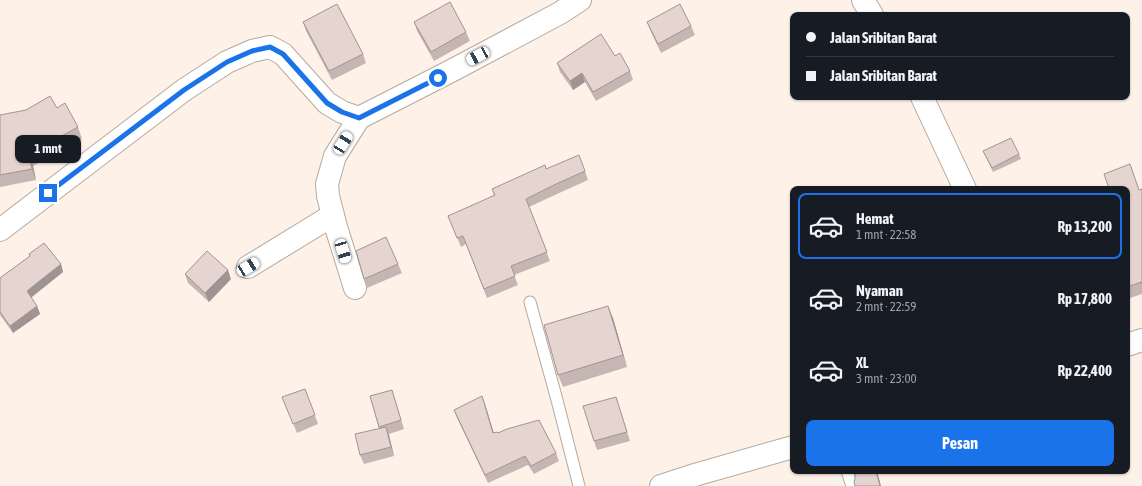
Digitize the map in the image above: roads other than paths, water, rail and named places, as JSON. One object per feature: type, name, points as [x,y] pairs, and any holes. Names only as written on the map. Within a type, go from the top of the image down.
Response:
[{"type":"street","points":[[355,288],[328,196],[327,184],[335,156],[359,118],[560,13],[580,0]]},
{"type":"street","points":[[863,0],[870,12]]},
{"type":"street","points":[[0,230],[184,90],[227,62],[252,51],[270,47],[283,54],[327,103],[342,112],[359,118]]},
{"type":"street","points":[[923,100],[964,186]]},
{"type":"street","points":[[248,267],[333,214]]},
{"type":"street","points":[[1130,344],[1142,340]]},
{"type":"street","points":[[661,486],[699,480],[790,448]]},
{"type":"lane","points":[[530,302],[579,486]]},
{"type":"lane","points":[[848,474],[852,486]]}]
